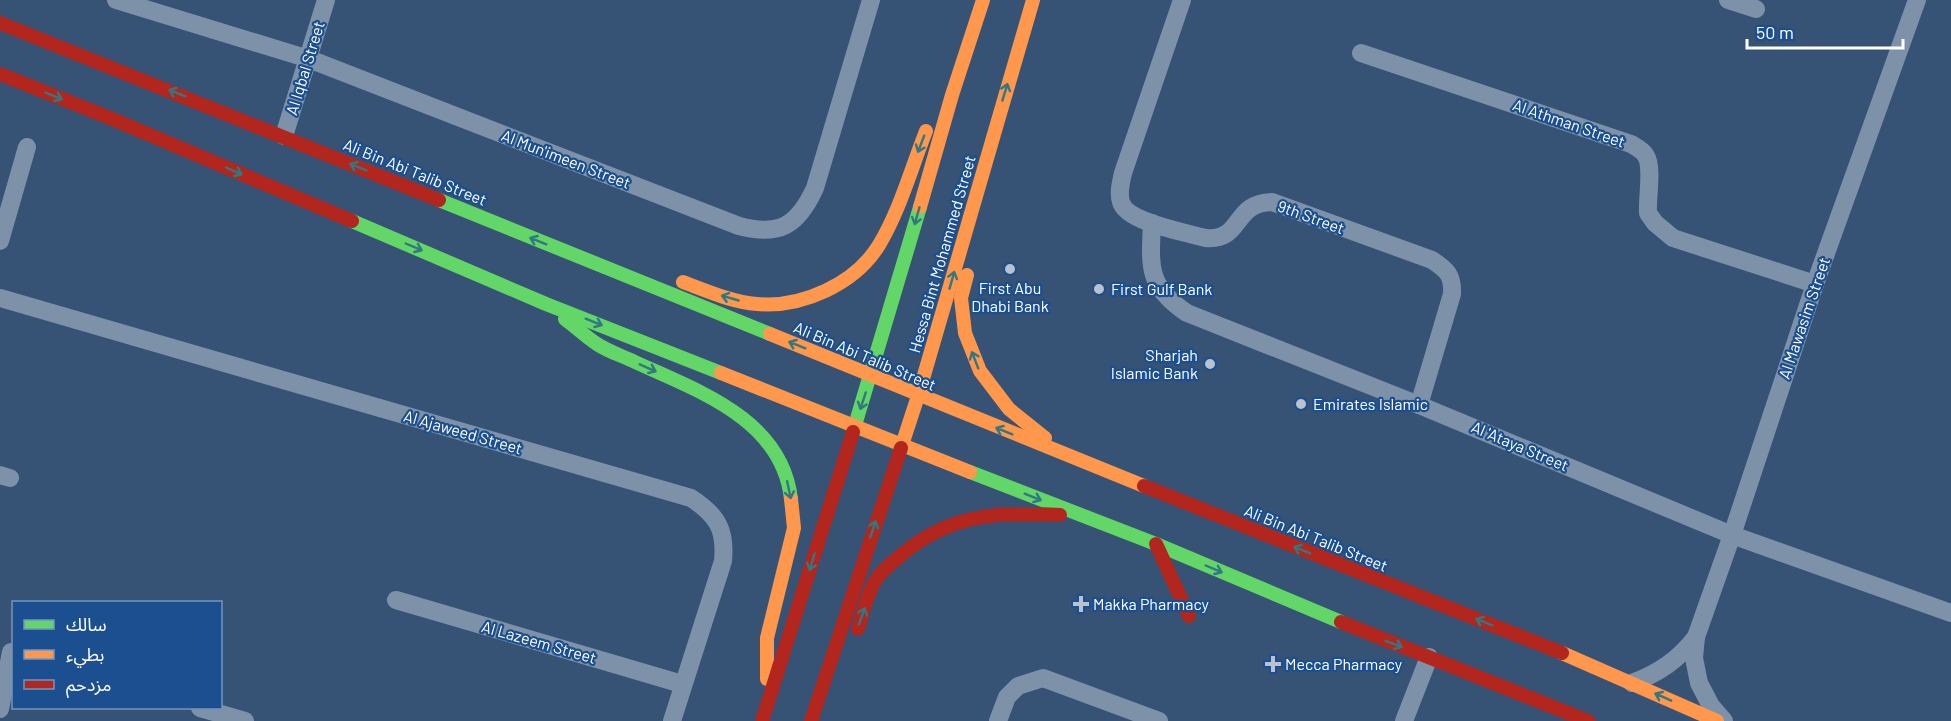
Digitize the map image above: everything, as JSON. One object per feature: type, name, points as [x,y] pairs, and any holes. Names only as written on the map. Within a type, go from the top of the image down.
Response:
[{"type":"main road","points":[[762,721],[871,375],[952,95],[983,0]]},
{"type":"main road","name":"Hessa Bint Mohammed Street","points":[[811,721],[918,396],[1033,0]]},
{"type":"main road","name":"Ali Bin Abi Talib Street","points":[[0,23],[284,136],[918,396],[1561,653],[1717,721]]},
{"type":"main road","points":[[0,74],[110,118],[546,303],[1080,516],[1156,544],[1588,721]]},
{"type":"main road","points":[[671,277],[732,300],[760,304],[794,301],[827,290],[852,274],[876,249],[893,217],[930,120],[952,95]]},
{"type":"main road","points":[[986,164],[986,207],[961,298],[965,333],[980,371],[1009,409],[1040,435],[1186,499],[1212,514]]},
{"type":"main road","points":[[576,257],[640,266]]},
{"type":"main road","points":[[546,303],[598,345],[716,399],[744,418],[766,440],[783,466],[790,493],[794,528],[767,638],[767,706]]},
{"type":"main road","points":[[855,638],[875,582],[894,560],[942,527],[966,519],[1001,513],[1080,516]]},
{"type":"main road","points":[[1156,544],[1189,616]]},
{"type":"main road","points":[[824,721],[816,704],[847,661]]},
{"type":"street","name":"Al Mun'imeen Street","points":[[116,0],[309,59],[739,226],[758,231],[775,230],[789,223],[800,213],[814,188],[872,0]]},
{"type":"street","name":"Al Iqbal Street","points":[[284,136],[326,0]]},
{"type":"street","name":"9th Street","points":[[1182,0],[1123,173],[1120,188],[1120,200],[1123,207],[1137,218],[1206,238],[1217,239],[1232,229],[1250,207],[1259,202],[1272,202],[1432,260],[1443,267],[1453,282],[1452,294],[1419,405]]},
{"type":"street","points":[[1728,0],[1756,9]]},
{"type":"street","name":"Al Mawasim Street","points":[[1724,721],[1711,706],[1699,683],[1694,658],[1696,637],[1815,284],[1917,0]]},
{"type":"street","name":"Al Athman Street","points":[[1361,53],[1631,144],[1647,156],[1648,213],[1664,232],[1673,238],[1815,284]]},
{"type":"street","points":[[0,241],[27,147]]},
{"type":"street","name":"Al 'Ataya Street","points":[[1152,223],[1153,270],[1162,293],[1187,313],[1419,405],[1732,535],[1951,613]]},
{"type":"street","name":"Al Ajaweed Street","points":[[0,298],[691,498],[707,508],[722,532],[723,561],[672,721]]},
{"type":"street","name":"Al Lazeem Street","points":[[396,600],[682,684]]},
{"type":"street","name":"Al Mawasim Street","points":[[1632,683],[1652,676],[1670,664],[1696,637]]},
{"type":"street","points":[[0,709],[8,651]]},
{"type":"street","points":[[1404,721],[1429,657]]},
{"type":"street","points":[[998,721],[1006,697],[1018,686],[1043,678],[1159,721]]},
{"type":"street","points":[[203,709],[245,721]]},
{"type":"traffic: fast","points":[[439,200],[770,334]]},
{"type":"traffic: fast","points":[[853,432],[920,207]]},
{"type":"traffic: fast","points":[[352,221],[546,304],[721,373]]},
{"type":"traffic: fast","points":[[565,319],[602,347],[685,384],[733,411],[754,428],[772,448],[784,471],[791,499]]},
{"type":"traffic: fast","points":[[970,472],[1156,544],[1341,622]]},
{"type":"traffic: slow","points":[[920,207],[952,95],[983,0]]},
{"type":"traffic: slow","points":[[901,448],[1033,0]]},
{"type":"traffic: slow","points":[[683,282],[720,296],[757,304],[792,302],[826,291],[842,282],[869,259],[879,245],[899,204],[926,131]]},
{"type":"traffic: slow","points":[[967,275],[961,298],[965,333],[980,371],[1009,409],[1045,438]]},
{"type":"traffic: slow","points":[[770,334],[1144,486]]},
{"type":"traffic: slow","points":[[721,373],[970,472]]},
{"type":"traffic: slow","points":[[767,679],[767,638],[794,528],[791,499]]},
{"type":"traffic: slow","points":[[1562,653],[1717,721]]},
{"type":"traffic: jam","points":[[0,23],[439,200]]},
{"type":"traffic: jam","points":[[0,74],[352,221]]},
{"type":"traffic: jam","points":[[762,721],[853,432]]},
{"type":"traffic: jam","points":[[811,721],[901,448]]},
{"type":"traffic: jam","points":[[1144,486],[1562,653]]},
{"type":"traffic: jam","points":[[858,629],[867,599],[877,577],[920,541],[957,523],[976,518],[1016,514],[1060,515]]},
{"type":"traffic: jam","points":[[1156,544],[1189,616]]},
{"type":"traffic: jam","points":[[1341,622],[1588,721]]},
{"type":"place","name":"First Abu Dhabi Bank","points":[[1010,269]]},
{"type":"place","name":"First Gulf Bank","points":[[1099,289]]},
{"type":"place","name":"Sharjah Islamic Bank","points":[[1210,364]]},
{"type":"place","name":"Emirates Islamic","points":[[1301,404]]},
{"type":"place","name":"Makka Pharmacy","points":[[1081,604]]},
{"type":"place","name":"Mecca Pharmacy","points":[[1273,664]]}]
